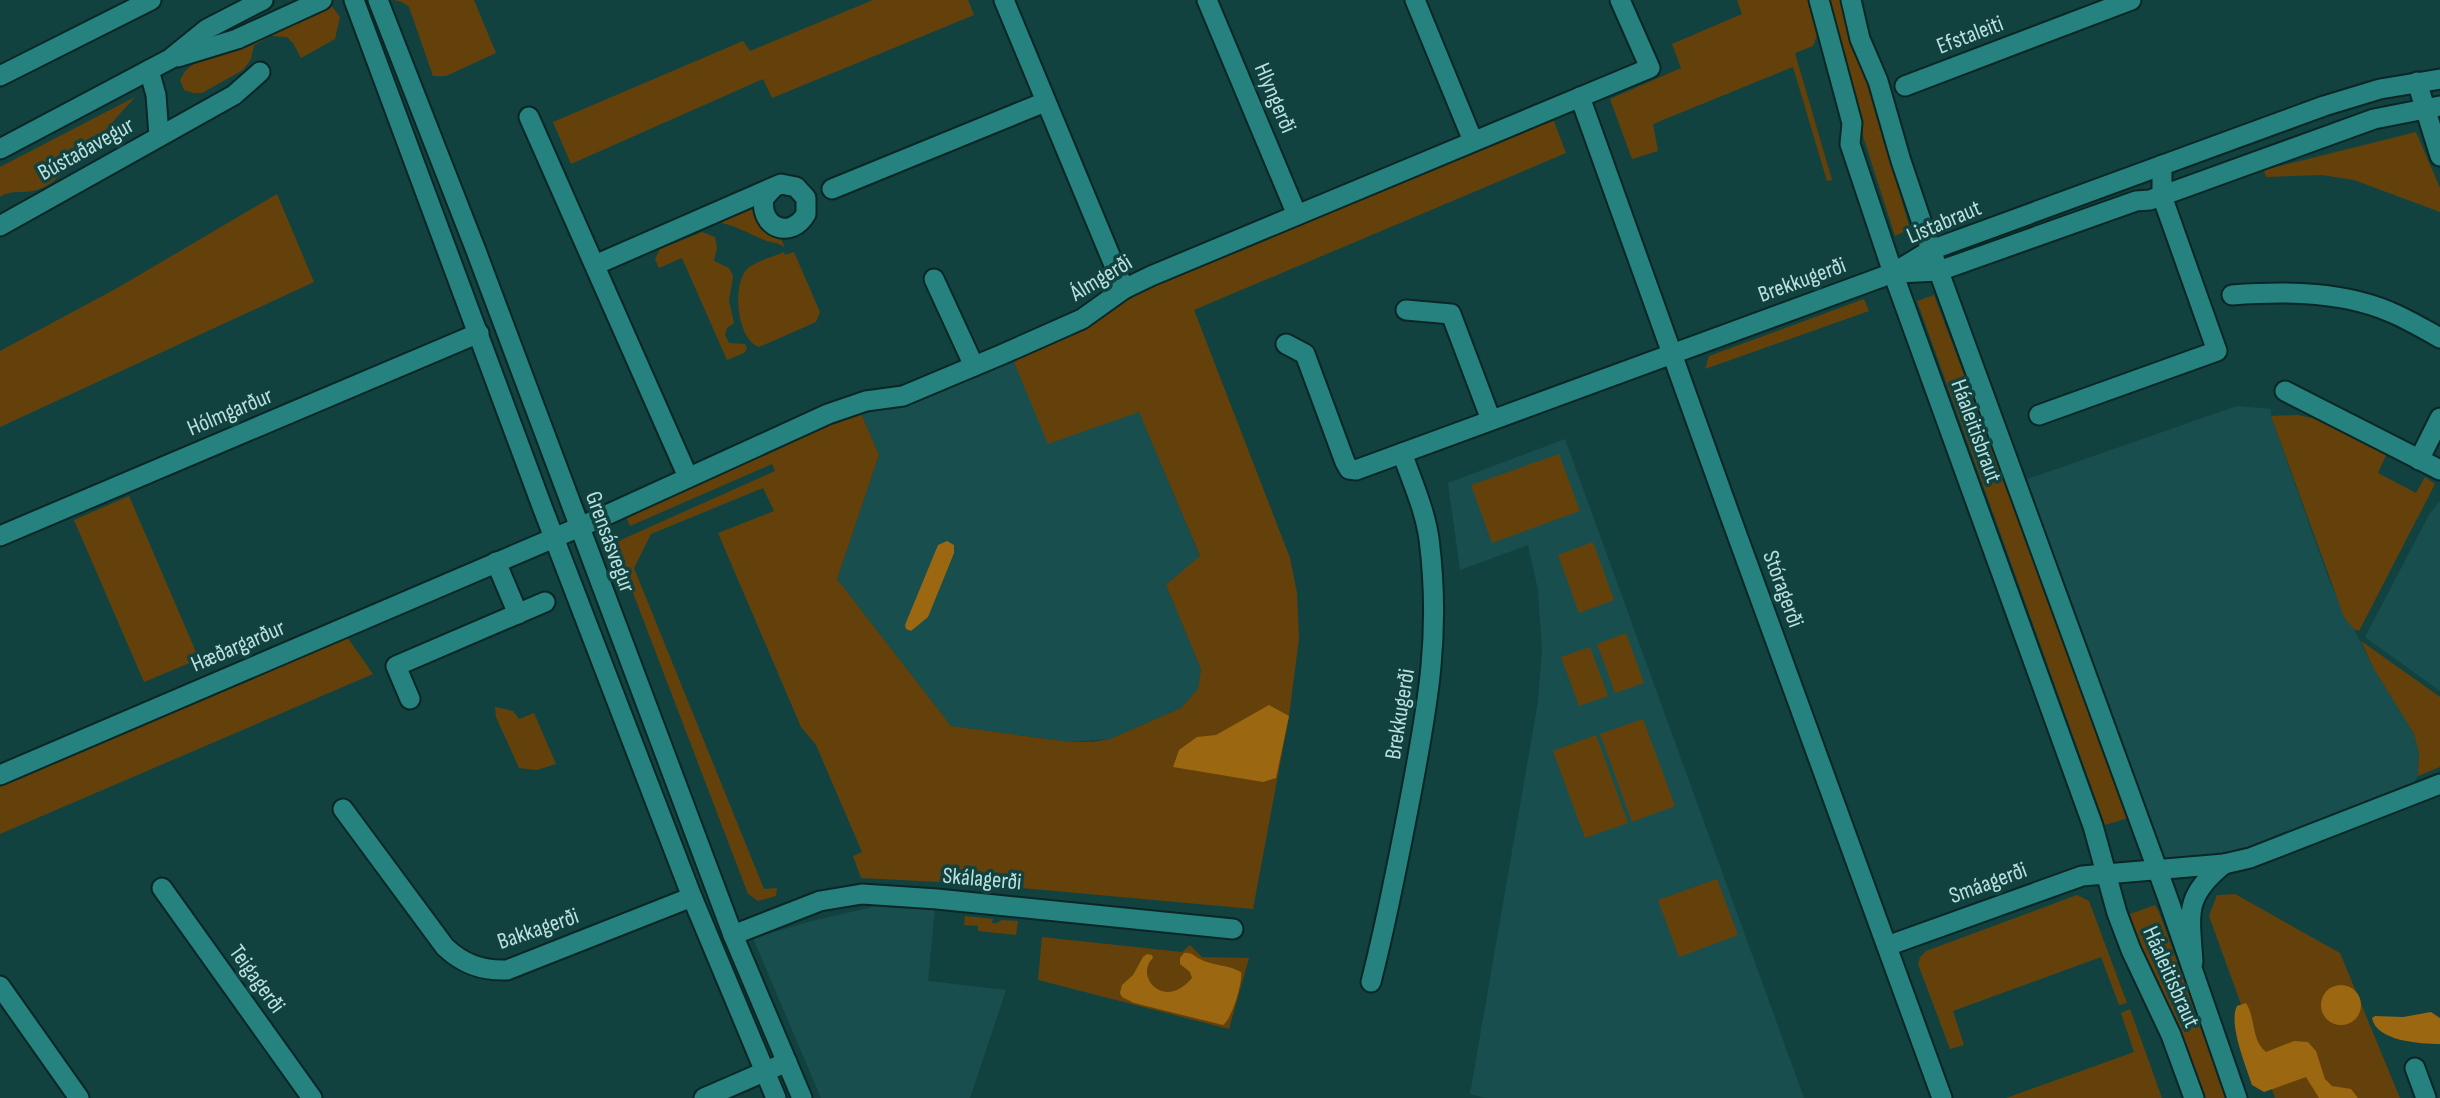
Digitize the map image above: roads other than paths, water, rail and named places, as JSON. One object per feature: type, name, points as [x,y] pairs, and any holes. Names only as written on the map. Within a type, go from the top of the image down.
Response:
[{"type":"street","points":[[0,76],[151,0]]},
{"type":"street","name":"Bústaðavegur","points":[[170,59],[207,29],[263,0]]},
{"type":"street","name":"Bústaðavegur","points":[[0,149],[170,59],[237,39],[322,0]]},
{"type":"street","points":[[354,0],[692,897],[776,1098]]},
{"type":"street","name":"Grensásvegur","points":[[378,0],[475,248],[733,935],[802,1098]]},
{"type":"street","points":[[1004,0],[1124,289]]},
{"type":"street","name":"Hlyngerði","points":[[1207,0],[1297,215]]},
{"type":"street","points":[[1415,0],[1473,142]]},
{"type":"street","name":"Álmgerði","points":[[578,527],[828,414],[866,401],[903,396],[974,366],[1082,319],[1124,289],[1650,68],[1620,0]]},
{"type":"street","name":"Háaleitisbraut","points":[[1819,0],[1852,123],[1850,144],[1893,273],[2094,826],[2113,898],[2131,950],[2171,1035],[2194,1098]]},
{"type":"street","name":"Háaleitisbraut","points":[[1851,0],[1860,39],[1878,81],[1931,250],[2157,869],[2237,1098]]},
{"type":"street","name":"Efstaleiti","points":[[1905,86],[2132,0]]},
{"type":"street","name":"Bústaðavegur","points":[[149,70],[156,95],[159,136]]},
{"type":"street","name":"Bústaðavegur","points":[[0,226],[234,96],[260,72]]},
{"type":"street","name":"Listabraut","points":[[1893,273],[1931,250],[2324,106],[2380,89],[2440,79]]},
{"type":"street","points":[[2417,82],[2432,107],[2440,156]]},
{"type":"street","name":"Stóragerði","points":[[1580,97],[1942,1098]]},
{"type":"street","points":[[832,189],[1045,102]]},
{"type":"street","name":"Listabraut","points":[[1893,273],[1939,271],[2136,201],[2148,201],[2374,119],[2432,107]]},
{"type":"street","points":[[530,117],[688,477]]},
{"type":"street","points":[[2039,415],[2217,351],[2162,196],[2162,165]]},
{"type":"street","points":[[595,265],[774,187]]},
{"type":"street","name":"Brekkugerði","points":[[1286,344],[1305,354],[1349,469],[1356,470],[1893,273]]},
{"type":"street","points":[[934,279],[974,366]]},
{"type":"street","points":[[2232,295],[2304,293],[2344,298],[2396,314],[2440,338]]},
{"type":"street","points":[[1406,310],[1451,314],[1491,420]]},
{"type":"street","name":"Hólmgarður","points":[[0,536],[479,333]]},
{"type":"street","points":[[2285,391],[2440,470]]},
{"type":"street","points":[[2419,460],[2440,418]]},
{"type":"street","name":"Brekkugerði","points":[[1371,982],[1388,915],[1424,731],[1434,649],[1429,538],[1423,512],[1402,453]]},
{"type":"street","name":"Hæðargarður","points":[[0,775],[578,527]]},
{"type":"street","points":[[496,562],[518,614]]},
{"type":"street","points":[[410,699],[396,666],[545,602]]},
{"type":"street","points":[[2107,874],[2224,864],[2250,858],[2440,784]]},
{"type":"street","name":"Bakkagerði","points":[[343,809],[444,947],[455,956],[480,968],[508,970],[692,897]]},
{"type":"street","name":"Háaleitisbraut","points":[[2194,974],[2190,913],[2192,904],[2207,878],[2224,864]]},
{"type":"street","name":"Smáagerði","points":[[1887,946],[2074,879],[2107,874]]},
{"type":"street","name":"Teigagerði","points":[[162,887],[312,1098]]},
{"type":"street","name":"Skálagerði","points":[[733,935],[820,901],[862,894],[1233,929]]},
{"type":"street","points":[[0,986],[79,1098]]},
{"type":"street","points":[[704,1098],[787,1062]]},
{"type":"street","points":[[2415,1068],[2426,1098]]}]
